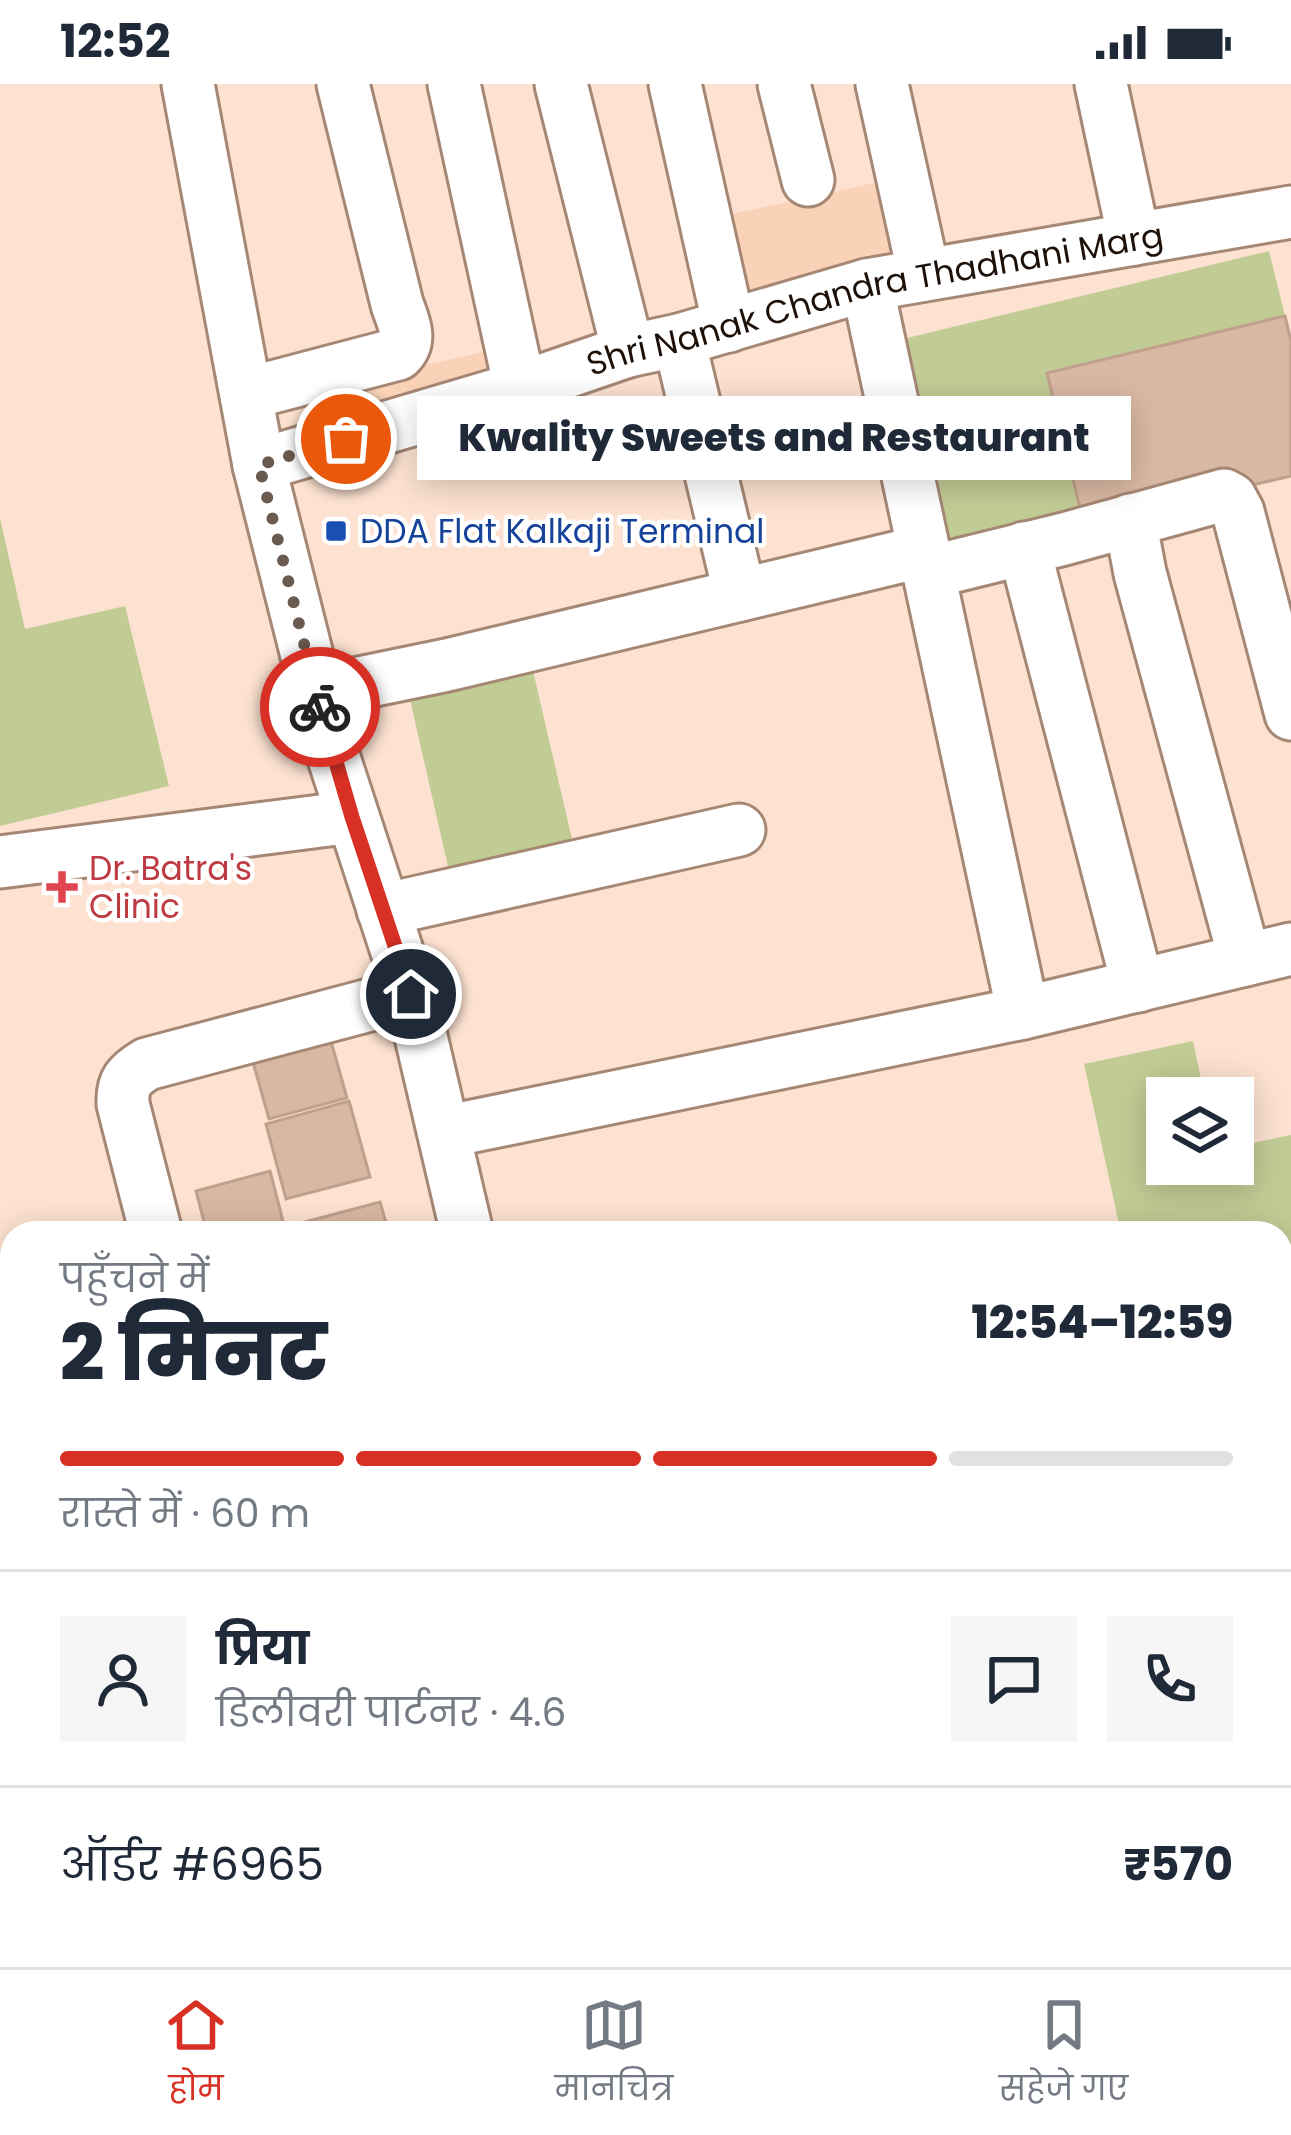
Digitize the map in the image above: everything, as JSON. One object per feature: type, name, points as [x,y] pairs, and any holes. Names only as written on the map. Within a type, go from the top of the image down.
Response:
[{"type":"street","points":[[188,84],[259,465],[328,743],[411,994],[464,1221]]},
{"type":"street","points":[[246,394],[398,354],[406,346],[343,84]]},
{"type":"street","points":[[454,84],[520,388]]},
{"type":"street","points":[[560,84],[628,351]]},
{"type":"street","points":[[675,84],[729,326]]},
{"type":"street","points":[[784,84],[808,180]]},
{"type":"street","points":[[882,84],[924,275]]},
{"type":"street","points":[[1101,84],[1134,239]]},
{"type":"street","name":"Shri Nanak Chandra Thadhani Marg","points":[[259,465],[628,351],[867,285],[1134,239],[1288,226]]},
{"type":"street","points":[[867,285],[1024,1013]]},
{"type":"street","points":[[679,340],[740,595]]},
{"type":"street","points":[[316,692],[740,595],[1024,548],[1224,495],[1238,512],[1291,714]]},
{"type":"street","points":[[444,1132],[1024,1013],[1268,954],[1140,573],[1130,520]]},
{"type":"street","points":[[1024,548],[1138,986]]},
{"type":"street","points":[[0,862],[352,817]]},
{"type":"street","points":[[383,910],[739,830]]},
{"type":"street","points":[[153,1221],[123,1104],[122,1089],[133,1072],[147,1064],[411,994]]},
{"type":"shaded area","points":[[919,173],[945,289],[755,332],[729,215]]},
{"type":"shaded area","points":[[501,348],[514,405],[318,449],[305,392]]},
{"type":"green space","points":[[1269,251],[1285,316],[1084,524],[931,561],[878,345]]},
{"type":"green space","points":[[0,518],[25,629],[125,606],[169,786],[0,826]]},
{"type":"green space","points":[[530,658],[575,852],[451,880],[407,686]]},
{"type":"green space","points":[[1193,1041],[1201,1077],[1146,1077],[1146,1185],[1254,1185],[1254,1143],[1291,1135],[1291,1221],[1118,1221],[1084,1064]]},
{"type":"building","points":[[1285,316],[1291,341],[1291,476],[1084,524],[1047,373]]},
{"type":"building","points":[[327,1027],[347,1098],[269,1119],[249,1048]]},
{"type":"building","points":[[349,1101],[370,1177],[286,1199],[266,1124]]},
{"type":"building","points":[[270,1171],[283,1221],[204,1221],[196,1191]]},
{"type":"building","points":[[380,1202],[386,1221],[308,1221]]},
{"type":"way so far","points":[[320,707],[259,465],[346,439]]},
{"type":"place","name":"Kwality Sweets and Restaurant","points":[[346,439]]},
{"type":"place","name":"DDA Flat Kalkaji Terminal","points":[[336,531]]},
{"type":"place","name":"Dr. Batra's Clinic","points":[[62,887]]},
{"type":"route","points":[[320,707],[411,994]]}]
